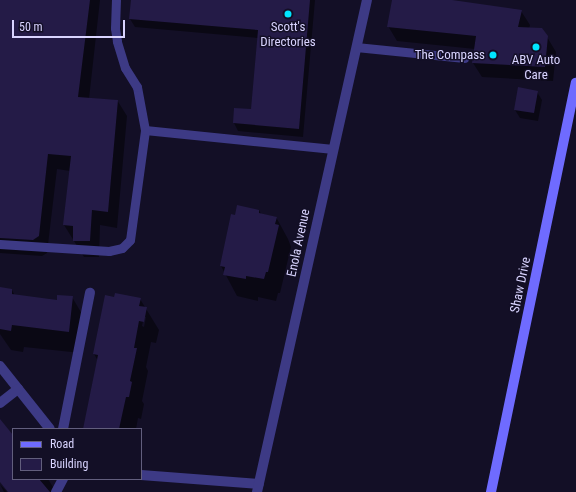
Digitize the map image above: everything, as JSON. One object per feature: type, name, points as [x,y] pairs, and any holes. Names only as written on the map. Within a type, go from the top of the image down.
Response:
[{"type":"street","name":"Enola Avenue","points":[[258,488],[367,0]]},
{"type":"street","name":"Shaw Drive","points":[[490,492],[576,83]]},
{"type":"street","points":[[63,428],[90,294]]},
{"type":"street","points":[[0,366],[49,428]]},
{"type":"street","points":[[0,403],[18,389]]},
{"type":"street","points":[[142,475],[258,488]]},
{"type":"street","points":[[56,492],[62,480]]},
{"type":"lane","points":[[0,244],[109,251],[122,248],[130,240],[145,130],[137,87],[125,68],[117,41],[115,28],[116,0]]},
{"type":"lane","points":[[356,47],[464,58]]},
{"type":"lane","points":[[145,130],[333,149]]},
{"type":"building","points":[[0,0],[90,0],[78,97],[118,100],[108,212],[92,210],[90,241],[73,241],[73,226],[63,225],[71,156],[48,154],[39,236],[33,240],[0,238]]},
{"type":"building","points":[[131,0],[310,0],[299,129],[233,123],[234,108],[251,109],[258,30],[129,19]]},
{"type":"building","name":"The Compass","points":[[392,0],[452,0],[522,10],[518,27],[542,28],[548,36],[545,67],[472,63],[476,36],[387,27]]},
{"type":"building","points":[[518,87],[538,91],[534,113],[514,110]]},
{"type":"building","points":[[237,205],[259,210],[259,213],[277,217],[275,224],[279,225],[268,272],[266,272],[264,279],[246,276],[246,279],[223,275],[225,267],[220,266],[231,214],[235,215]]},
{"type":"building","points":[[0,287],[12,289],[12,294],[57,300],[57,295],[73,296],[69,332],[12,325],[11,331],[0,329]]},
{"type":"building","points":[[115,293],[141,298],[139,306],[147,307],[144,322],[139,321],[134,348],[137,348],[130,381],[132,382],[129,397],[126,397],[119,428],[83,428],[98,355],[93,354],[105,295],[114,297]]},
{"type":"building","points":[[0,419],[12,434],[12,480],[40,480],[50,492],[8,492],[0,482]]},
{"type":"place","name":"Scott's Directories","points":[[288,14]]},
{"type":"place","name":"ABV Auto Care","points":[[536,47]]},
{"type":"place","name":"The Compass","points":[[493,55]]}]
